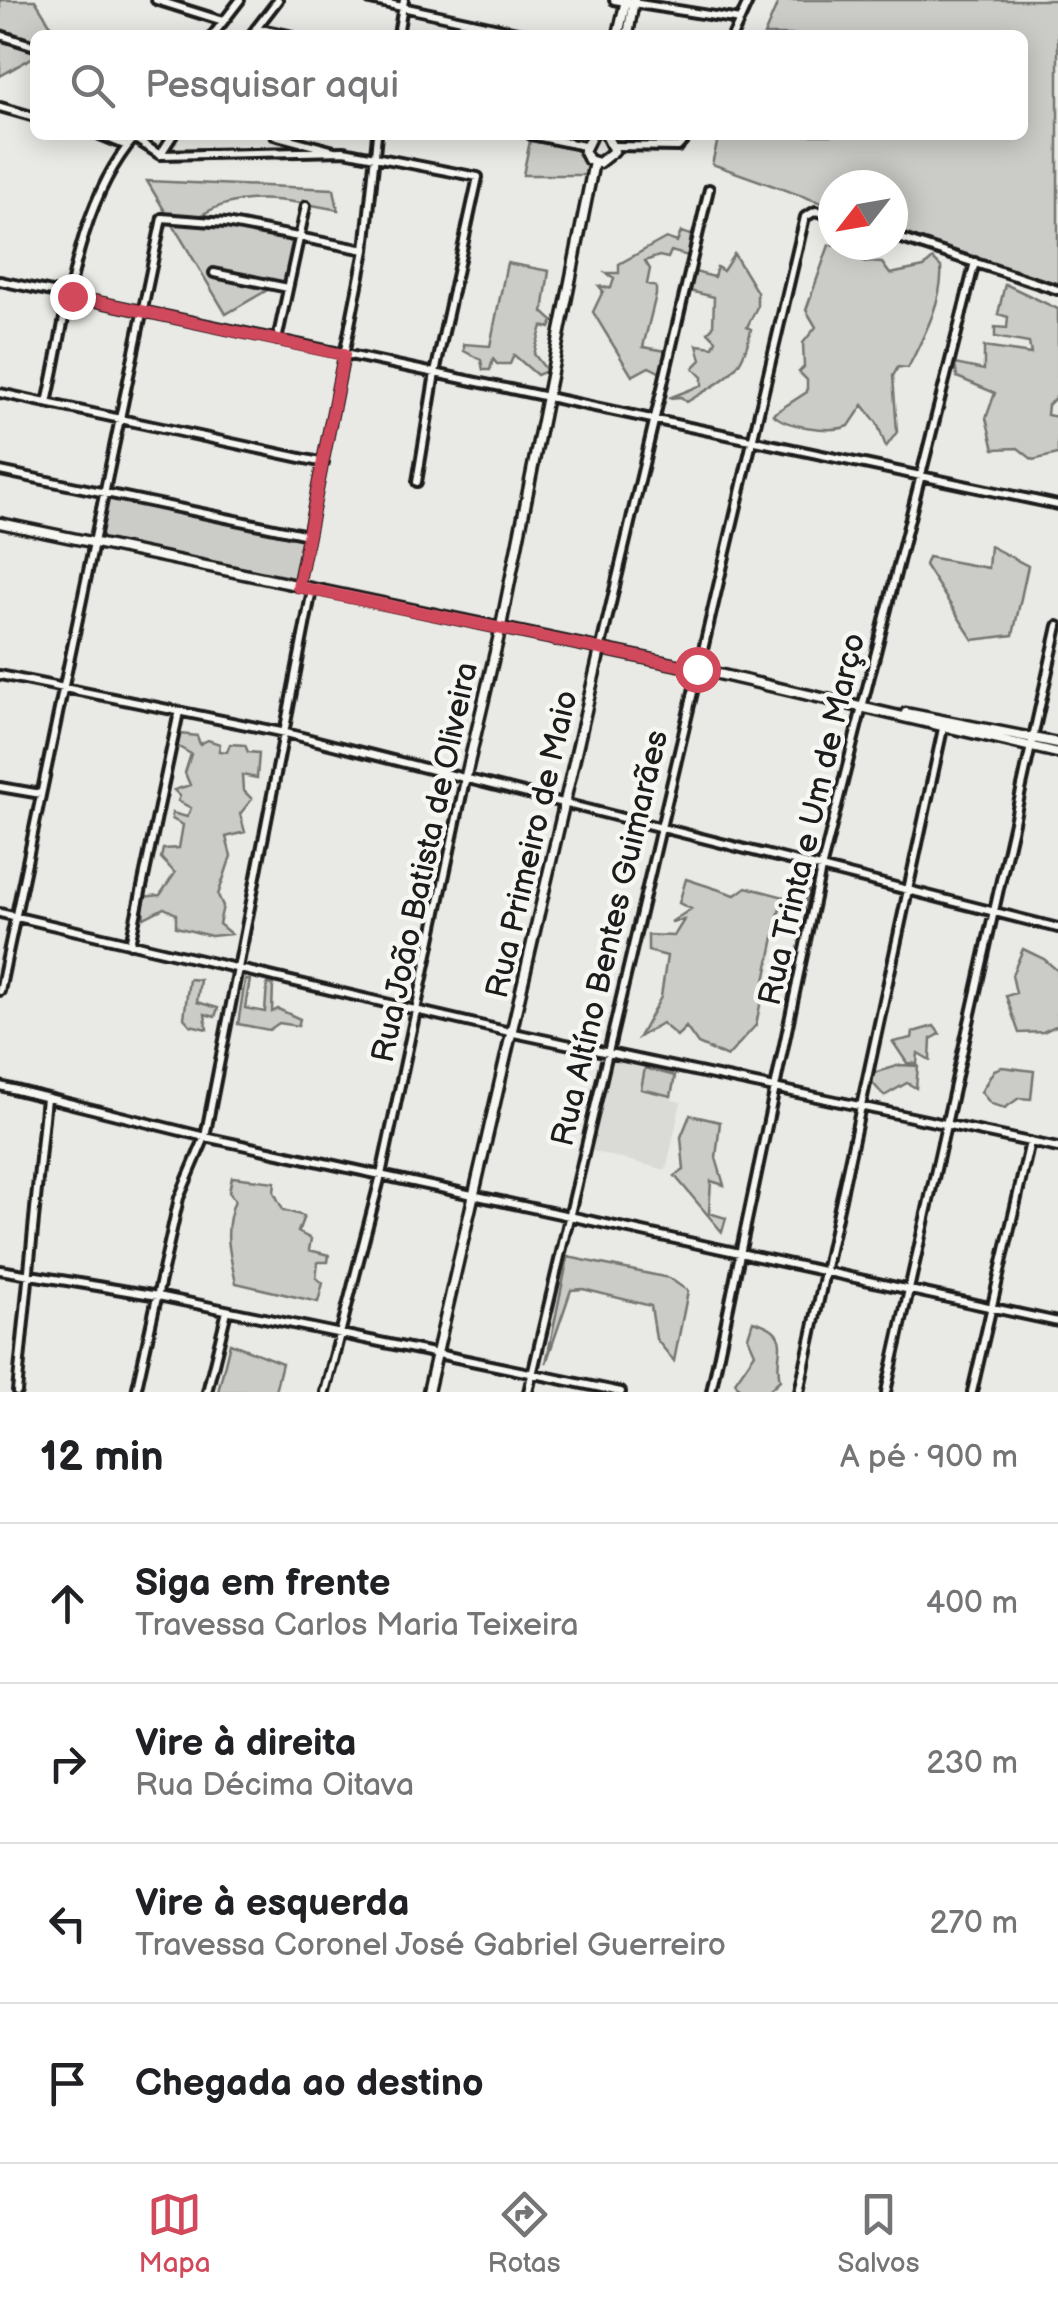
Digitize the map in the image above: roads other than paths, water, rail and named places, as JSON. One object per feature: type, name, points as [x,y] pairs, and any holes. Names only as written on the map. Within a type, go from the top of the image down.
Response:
[{"type":"street","points":[[156,0],[223,21]]},
{"type":"street","points":[[217,30],[240,0]]},
{"type":"street","points":[[256,30],[278,0]]},
{"type":"street","points":[[370,0],[404,4],[511,30]]},
{"type":"street","points":[[614,0],[740,20]]},
{"type":"street","points":[[736,30],[749,0]]},
{"type":"street","points":[[620,30],[630,2]]},
{"type":"street","points":[[628,30],[630,2]]},
{"type":"street","points":[[399,30],[404,4]]},
{"type":"street","points":[[0,36],[30,45]]},
{"type":"street","points":[[0,107],[30,116]]},
{"type":"street","points":[[112,140],[127,146]]},
{"type":"street","points":[[47,403],[80,246],[102,184],[132,140]]},
{"type":"street","points":[[139,140],[160,155],[372,154],[478,177],[435,373],[417,482]]},
{"type":"street","points":[[160,155],[170,140]]},
{"type":"street","points":[[292,140],[336,152]]},
{"type":"street","points":[[298,587],[373,206],[372,154],[376,140]]},
{"type":"street","points":[[555,140],[584,146]]},
{"type":"street","points":[[588,140],[584,146],[586,156],[594,162],[608,160],[614,146]]},
{"type":"street","points":[[610,140],[614,146]]},
{"type":"street","points":[[614,146],[678,147],[684,140]]},
{"type":"street","name":"Rua João Batista de Oliveira","points":[[325,1392],[418,1012],[464,780],[500,631],[594,162]]},
{"type":"street","name":"Rua Primeiro de Maio","points":[[428,1392],[709,189]]},
{"type":"street","points":[[277,340],[306,206]]},
{"type":"street","name":"Rua Altíno Bentes Guimarães","points":[[528,1392],[804,217],[818,212]]},
{"type":"street","points":[[0,991],[162,218],[226,223],[365,250]]},
{"type":"street","points":[[908,241],[1058,290]]},
{"type":"street","name":"Rua Trinta e Um de Março","points":[[711,1392],[820,869],[975,262]]},
{"type":"street","points":[[214,272],[288,288]]},
{"type":"street","points":[[0,281],[1058,505]]},
{"type":"street","points":[[0,393],[324,464]]},
{"type":"street","points":[[0,471],[308,536]]},
{"type":"street","points":[[0,523],[500,631],[697,669],[1030,742],[1058,753]]},
{"type":"street","points":[[136,1392],[179,1198],[206,1137],[312,590]]},
{"type":"street","points":[[886,1392],[990,913],[1058,626]]},
{"type":"street","points":[[0,674],[286,734],[1058,928]]},
{"type":"street","points":[[130,944],[180,712]]},
{"type":"street","points":[[799,1392],[944,723]]},
{"type":"street","points":[[1030,742],[1058,743]]},
{"type":"street","points":[[0,787],[40,794]]},
{"type":"street","points":[[0,914],[418,1012],[1058,1148]]},
{"type":"street","points":[[0,1086],[474,1197],[1058,1322]]},
{"type":"street","points":[[17,1392],[46,1098]]},
{"type":"street","points":[[972,1392],[1030,1142]]},
{"type":"street","points":[[0,1270],[158,1296],[438,1351],[621,1392]]},
{"type":"street","points":[[206,1392],[227,1311]]}]
